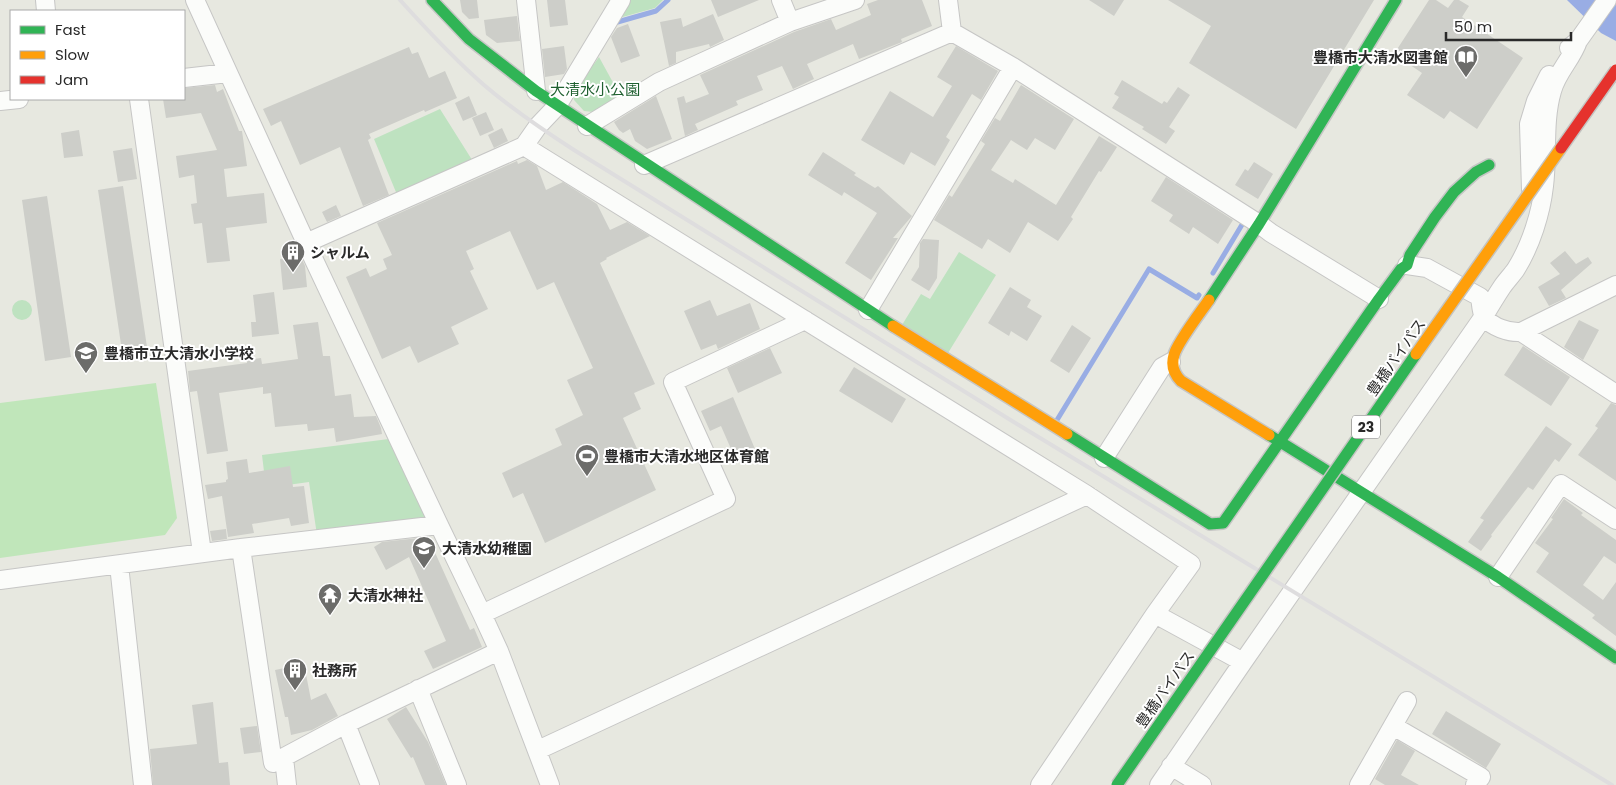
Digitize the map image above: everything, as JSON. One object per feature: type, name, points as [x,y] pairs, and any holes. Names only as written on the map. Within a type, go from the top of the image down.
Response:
[{"type":"main road","points":[[432,0],[469,39],[536,91],[644,165],[868,310],[1210,524],[1223,523],[1400,269],[1407,266],[1410,255],[1452,194],[1472,175],[1489,165]]},
{"type":"main road","points":[[1396,0],[1259,224],[1174,353],[1171,362],[1176,376],[1181,380],[1498,577],[1616,658]]},
{"type":"main road","name":"豊橋バイパス","points":[[1117,785],[1484,256],[1616,70]]},
{"type":"street","points":[[195,0],[306,243],[499,651],[550,785]]},
{"type":"street","points":[[209,0],[211,34]]},
{"type":"street","points":[[526,0],[536,91]]},
{"type":"street","points":[[306,243],[524,146],[538,126],[557,106],[620,0]]},
{"type":"street","points":[[781,0],[790,22]]},
{"type":"street","points":[[587,126],[659,82],[790,22],[855,0]]},
{"type":"street","points":[[948,0],[952,32]]},
{"type":"street","points":[[1159,785],[1484,316],[1502,286],[1519,237],[1531,193],[1529,124],[1532,110],[1548,76],[1568,49],[1578,41],[1608,0]]},
{"type":"street","points":[[952,32],[1013,67],[1271,233],[1379,299]]},
{"type":"street","points":[[644,165],[952,32]]},
{"type":"street","points":[[868,310],[1013,67]]},
{"type":"street","points":[[185,78],[228,73]]},
{"type":"street","points":[[140,100],[202,553]]},
{"type":"street","points":[[524,146],[1088,495],[1191,564],[1155,614],[1040,785]]},
{"type":"street","points":[[1407,266],[1427,268],[1480,296],[1484,316],[1501,329],[1511,332],[1521,332],[1616,285]]},
{"type":"street","points":[[482,614],[726,499],[673,382],[805,320]]},
{"type":"street","points":[[1521,332],[1616,394]]},
{"type":"street","points":[[1104,458],[1162,367],[1171,362]]},
{"type":"street","points":[[1498,577],[1561,484],[1616,520]]},
{"type":"street","points":[[538,750],[1088,495]]},
{"type":"street","points":[[0,580],[241,548],[439,525]]},
{"type":"street","points":[[241,548],[273,763],[346,724],[499,651]]},
{"type":"street","points":[[119,565],[143,785]]},
{"type":"street","points":[[1155,614],[1243,662]]},
{"type":"street","points":[[418,689],[457,785]]},
{"type":"street","points":[[1358,785],[1407,701]]},
{"type":"street","points":[[346,724],[370,785]]},
{"type":"street","points":[[1393,726],[1481,777],[1475,785]]},
{"type":"street","points":[[284,758],[287,785]]},
{"type":"street","points":[[1172,766],[1202,785]]},
{"type":"green space","points":[[628,0],[663,0],[655,8],[619,18]]},
{"type":"green space","name":"大清水小公園","points":[[599,57],[621,97],[593,112],[584,111],[574,100],[573,90],[588,64],[594,64]]},
{"type":"green space","points":[[440,109],[474,163],[398,197],[374,139]]},
{"type":"green space","points":[[959,252],[996,275],[948,353],[902,325],[921,294],[930,299]]},
{"type":"green space","points":[[22,300],[29,303],[32,310],[29,317],[22,320],[15,317],[12,310],[15,303]]},
{"type":"green space","points":[[156,383],[177,518],[165,535],[0,558],[0,403]]},
{"type":"green space","points":[[389,439],[427,521],[317,535],[309,482],[266,488],[262,455]]},
{"type":"water","points":[[1567,0],[1616,0],[1616,41],[1601,33]]},
{"type":"building","points":[[460,0],[477,0],[479,18],[469,19],[462,12]]},
{"type":"building","points":[[547,0],[565,0],[568,25],[550,27]]},
{"type":"building","points":[[711,0],[759,0],[718,17]]},
{"type":"building","points":[[878,0],[922,0],[932,26],[901,39],[902,42],[859,59],[853,44],[807,64],[814,79],[793,89],[782,66],[757,76],[763,90],[736,101],[738,105],[695,124],[698,130],[685,136],[677,98],[684,96],[686,103],[709,94],[700,75],[794,32],[831,19],[836,30],[871,15],[867,4]]},
{"type":"building","points":[[1089,0],[1124,0],[1114,16]]},
{"type":"building","points":[[1168,0],[1374,0],[1296,129],[1189,63],[1211,26]]},
{"type":"building","points":[[1429,0],[1436,0],[1448,8],[1454,0],[1459,0],[1469,6],[1462,17],[1523,58],[1477,129],[1450,111],[1444,119],[1407,95],[1422,73],[1394,54]]},
{"type":"building","points":[[713,14],[724,40],[710,47],[709,44],[676,52],[676,63],[669,66],[660,22],[681,18],[683,27]]},
{"type":"building","points":[[517,16],[520,41],[497,43],[486,35],[484,20]]},
{"type":"building","points":[[628,24],[640,56],[621,63],[611,37],[617,28]]},
{"type":"building","points":[[564,46],[567,69],[564,74],[545,77],[542,49]]},
{"type":"building","points":[[956,46],[998,71],[981,100],[972,94],[946,137],[950,140],[935,166],[911,152],[904,165],[861,140],[890,91],[933,117],[952,86],[937,77]]},
{"type":"building","points":[[409,47],[412,54],[418,52],[429,78],[445,71],[457,98],[369,134],[371,138],[368,140],[389,195],[363,206],[340,147],[300,165],[281,121],[271,126],[263,109]]},
{"type":"building","points":[[1122,80],[1162,104],[1164,101],[1167,103],[1178,87],[1190,95],[1169,127],[1175,131],[1166,144],[1142,129],[1144,127],[1112,108],[1119,97],[1114,94]]},
{"type":"building","points":[[215,85],[217,92],[223,89],[239,131],[242,131],[247,166],[224,169],[227,197],[264,193],[267,223],[226,228],[230,261],[207,263],[202,223],[194,224],[191,204],[197,203],[194,175],[179,178],[176,156],[217,150],[201,113],[166,118],[163,100],[185,100],[185,88]]},
{"type":"building","points":[[1021,85],[1074,119],[1055,150],[1035,138],[1027,150],[1011,140],[991,170],[1013,183],[1015,179],[1056,205],[1099,136],[1117,147],[1101,172],[1099,171],[1071,217],[1073,219],[1058,241],[1028,222],[1010,253],[988,239],[982,249],[934,220],[949,195],[952,197],[985,144],[981,141],[995,118],[1000,121]]},
{"type":"building","points":[[469,96],[477,115],[463,121],[455,103]]},
{"type":"building","points":[[656,96],[672,139],[647,149],[635,141],[630,129],[623,133],[614,122]]},
{"type":"building","points":[[486,112],[494,130],[480,136],[472,118]]},
{"type":"building","points":[[502,128],[508,141],[494,148],[488,135]]},
{"type":"building","points":[[79,130],[83,156],[64,158],[61,133]]},
{"type":"building","points":[[132,148],[137,179],[118,182],[113,151]]},
{"type":"building","points":[[823,152],[856,173],[854,175],[875,188],[878,186],[912,216],[893,238],[898,238],[871,280],[845,263],[877,213],[844,192],[842,196],[808,175]]},
{"type":"building","points":[[527,160],[537,166],[546,190],[563,182],[597,204],[610,230],[627,222],[650,236],[606,258],[600,263],[655,384],[634,393],[641,409],[623,418],[656,490],[545,543],[523,493],[513,498],[502,473],[562,445],[555,429],[583,415],[567,380],[593,368],[554,282],[537,290],[510,231],[466,251],[474,269],[470,271],[488,309],[451,327],[459,344],[418,363],[410,346],[382,359],[346,277],[366,268],[370,277],[387,269],[383,259],[392,255],[377,223],[517,161],[518,164]]},
{"type":"building","points":[[1254,162],[1273,174],[1258,199],[1235,185],[1245,169],[1248,171]]},
{"type":"building","points":[[1166,177],[1233,220],[1218,244],[1193,227],[1189,234],[1169,221],[1173,215],[1151,201]]},
{"type":"building","points":[[123,186],[147,347],[122,351],[98,190]]},
{"type":"building","points":[[47,196],[71,357],[45,361],[22,200]]},
{"type":"building","points":[[336,205],[341,216],[327,222],[322,212]]},
{"type":"building","points":[[923,239],[939,240],[937,278],[929,291],[911,280],[919,267],[920,243]]},
{"type":"building","points":[[1565,251],[1576,264],[1588,257],[1592,263],[1561,290],[1566,298],[1549,306],[1538,287],[1560,274],[1550,263]]},
{"type":"building","name":"シャルム","points":[[301,257],[305,266],[307,287],[283,290],[280,259]]},
{"type":"building","points":[[1010,287],[1031,300],[1027,307],[1042,316],[1027,341],[1011,331],[1009,336],[988,323]]},
{"type":"building","points":[[274,292],[279,334],[252,337],[251,322],[256,322],[253,295]]},
{"type":"building","points":[[710,300],[717,316],[750,303],[760,329],[718,349],[716,344],[701,350],[684,311]]},
{"type":"building","points":[[1579,320],[1599,330],[1583,360],[1564,347]]},
{"type":"building","points":[[318,322],[323,356],[330,356],[335,396],[351,394],[354,417],[376,416],[382,434],[336,442],[334,428],[308,431],[307,424],[275,427],[271,393],[263,394],[263,387],[219,393],[228,451],[207,454],[197,391],[190,392],[188,371],[247,363],[247,360],[261,358],[262,364],[298,359],[293,325]]},
{"type":"building","points":[[1072,325],[1091,338],[1069,373],[1050,361]]},
{"type":"building","points":[[1523,346],[1570,377],[1551,406],[1504,375]]},
{"type":"building","points":[[770,348],[782,373],[738,393],[727,368]]},
{"type":"building","points":[[854,367],[906,399],[892,423],[839,391]]},
{"type":"building","points":[[733,397],[755,449],[735,458],[721,426],[710,431],[701,411]]},
{"type":"building","points":[[1611,403],[1616,405],[1616,481],[1578,455],[1598,428],[1595,426]]},
{"type":"building","points":[[1546,426],[1572,444],[1559,462],[1555,459],[1533,490],[1528,487],[1481,551],[1468,542],[1484,520],[1480,518]]},
{"type":"building","points":[[247,459],[249,473],[290,466],[293,487],[304,486],[309,523],[291,526],[289,518],[252,524],[254,533],[228,537],[222,496],[208,499],[205,485],[226,482],[228,479],[226,462]]},
{"type":"building","points":[[1564,499],[1583,513],[1581,515],[1616,540],[1616,564],[1604,556],[1583,585],[1603,600],[1616,582],[1616,636],[1592,618],[1595,615],[1536,572],[1549,553],[1535,543],[1553,519],[1551,518]]},
{"type":"building","points":[[226,529],[227,539],[212,541],[210,531]]},
{"type":"building","points":[[428,537],[470,630],[474,628],[482,647],[433,669],[424,651],[446,641],[409,557],[386,570],[374,547],[382,542]]},
{"type":"building","name":"社務所","points":[[304,664],[311,700],[326,693],[338,716],[312,730],[291,735],[288,717],[285,717],[275,670]]},
{"type":"building","points":[[213,702],[219,763],[228,762],[230,785],[153,785],[150,749],[197,744],[192,705]]},
{"type":"building","points":[[406,707],[428,742],[446,785],[425,785],[413,757],[411,758],[387,719]]},
{"type":"building","points":[[1446,711],[1501,744],[1486,768],[1432,734]]},
{"type":"building","points":[[257,726],[261,752],[244,754],[240,728]]},
{"type":"building","points":[[1397,740],[1415,751],[1401,775],[1419,785],[1385,785],[1375,779]]},
{"type":"waterway","points":[[613,25],[614,23],[656,11],[668,0]]},
{"type":"waterway","points":[[1213,273],[1246,218]]},
{"type":"waterway","points":[[1057,420],[1149,269],[1197,298],[1199,295]]},
{"type":"railway","points":[[400,0],[441,44],[484,85],[528,119],[574,150],[1017,424],[1612,785]]},
{"type":"traffic: fast","points":[[432,0],[469,39],[536,91],[893,326]]},
{"type":"traffic: fast","points":[[1209,300],[1259,224],[1396,0]]},
{"type":"traffic: fast","points":[[1067,434],[1210,524],[1223,523],[1379,299],[1401,269],[1407,265],[1410,255],[1435,217],[1454,192],[1476,172],[1489,165]]},
{"type":"traffic: fast","points":[[1117,785],[1416,354]]},
{"type":"traffic: fast","points":[[1269,435],[1498,577],[1616,658]]},
{"type":"traffic: slow","points":[[1416,354],[1561,148]]},
{"type":"traffic: slow","points":[[1209,300],[1176,350],[1173,362],[1175,372],[1181,381],[1269,435]]},
{"type":"traffic: slow","points":[[893,326],[1067,434]]},
{"type":"traffic: jam","points":[[1561,148],[1616,70]]},
{"type":"place","name":"豊橋市大清水図書館","points":[[1466,78]]},
{"type":"place","name":"シャルム","points":[[293,273]]},
{"type":"place","name":"豊橋市立大清水小学校","points":[[86,374]]},
{"type":"place","name":"豊橋市大清水地区体育館","points":[[587,477]]},
{"type":"place","name":"大清水幼稚園","points":[[424,569]]},
{"type":"place","name":"大清水神社","points":[[330,616]]},
{"type":"place","name":"社務所","points":[[295,691]]}]
